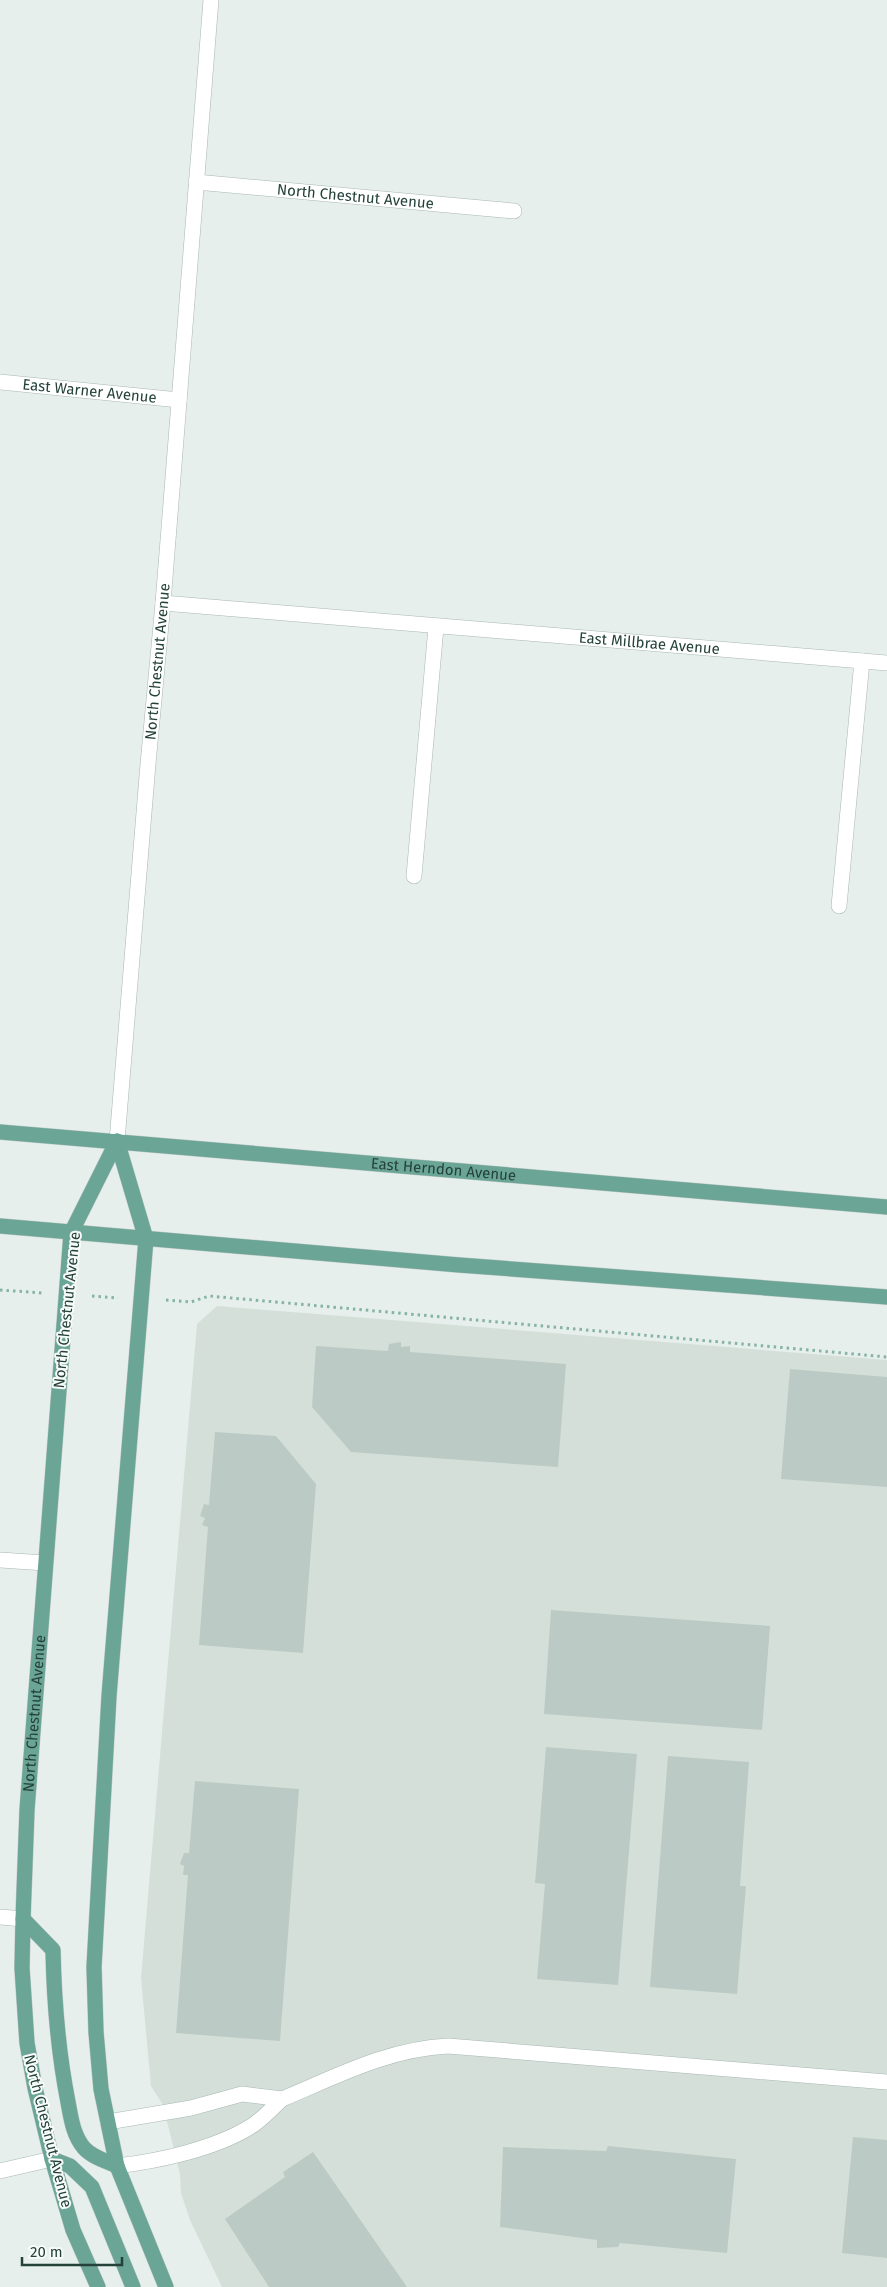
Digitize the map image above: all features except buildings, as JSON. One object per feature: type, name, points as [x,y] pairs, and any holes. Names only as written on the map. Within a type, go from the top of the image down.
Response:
[{"type":"main road","name":"East Herndon Avenue","points":[[0,1132],[117,1141],[203,1151],[887,1207]]},
{"type":"main road","name":"North Chestnut Avenue","points":[[98,2287],[73,2230],[52,2159],[35,2088],[27,2043],[22,1968],[27,1810],[71,1233],[117,1141]]},
{"type":"main road","name":"North Chestnut Avenue","points":[[117,1141],[146,1239],[110,1696],[94,1967],[96,2032],[101,2089],[117,2166],[166,2287]]},
{"type":"main road","points":[[0,1226],[887,1298]]},
{"type":"main road","points":[[23,1919],[53,1950],[54,1989],[61,2066],[75,2133],[85,2148],[98,2158],[117,2166]]},
{"type":"main road","points":[[52,2159],[70,2166],[92,2187],[133,2287]]},
{"type":"street","name":"North Chestnut Avenue","points":[[117,1141],[163,603],[211,0]]},
{"type":"street","name":"North Chestnut Avenue","points":[[196,182],[514,211]]},
{"type":"street","name":"East Warner Avenue","points":[[0,382],[179,400]]},
{"type":"street","name":"East Millbrae Avenue","points":[[163,603],[887,663]]},
{"type":"street","points":[[414,876],[436,627]]},
{"type":"street","points":[[839,906],[862,661]]},
{"type":"street","points":[[0,1560],[45,1563]]},
{"type":"street","points":[[0,1918],[23,1919]]},
{"type":"street","points":[[117,2166],[172,2157],[213,2143],[251,2127],[282,2099],[384,2056],[421,2048],[448,2046],[887,2082]]},
{"type":"street","points":[[108,2122],[183,2109],[242,2094],[282,2099]]},
{"type":"street","points":[[0,2171],[52,2159]]},
{"type":"path","points":[[0,1290],[191,1302],[210,1296],[887,1357]]},
{"type":"shaded area","points":[[217,1306],[887,1360],[887,2287],[222,2287],[190,2220],[181,2193],[180,2174],[163,2105],[151,2086],[141,1978],[197,1324]]}]
